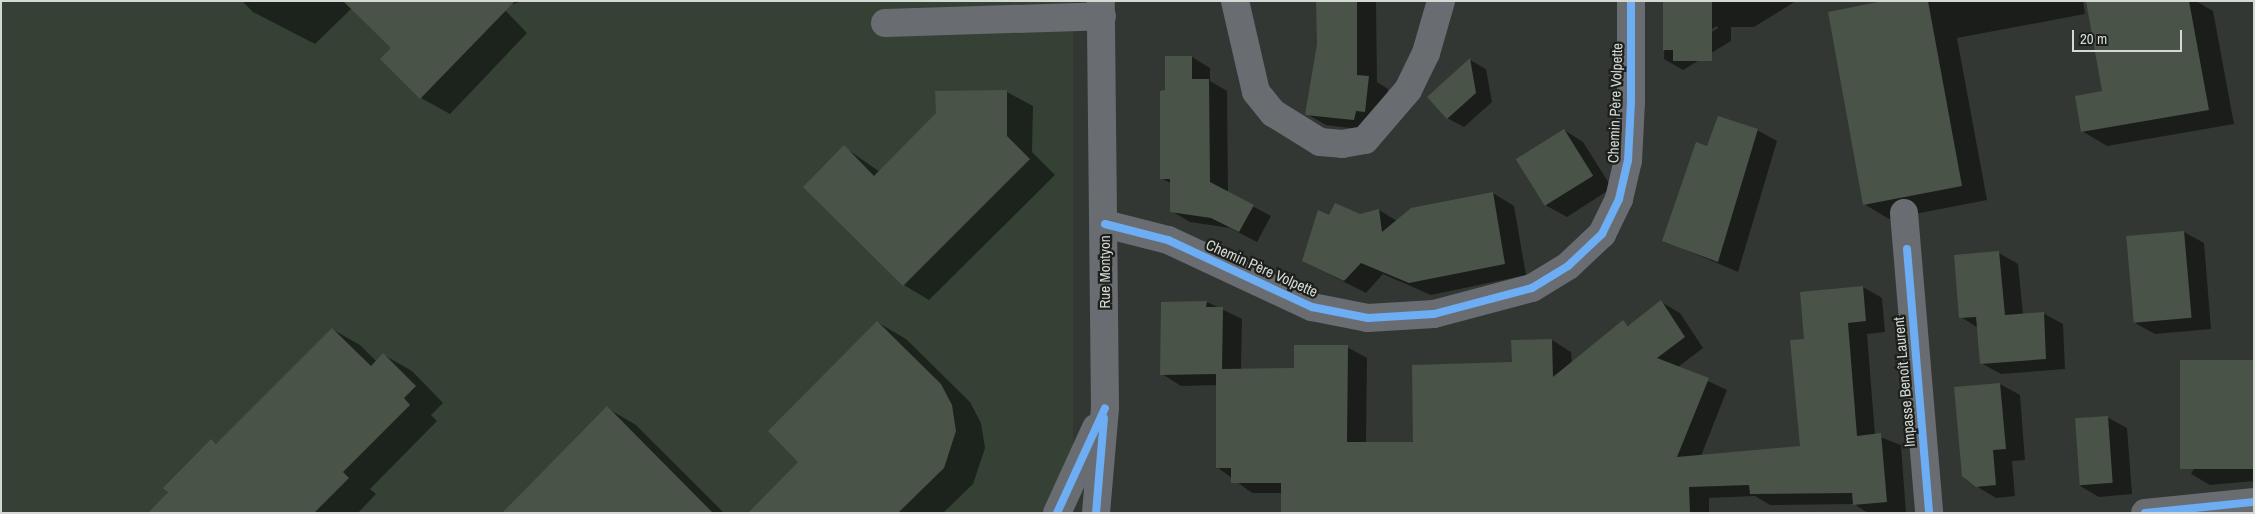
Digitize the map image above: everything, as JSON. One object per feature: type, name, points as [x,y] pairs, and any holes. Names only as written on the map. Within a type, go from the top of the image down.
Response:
[{"type":"street","points":[[1235,1],[1241,41],[1256,92],[1273,113],[1320,142],[1365,140],[1408,90],[1426,54],[1441,1]]},
{"type":"street","name":"Chemin Père Volpette","points":[[1105,224],[1168,240],[1312,307],[1368,318],[1434,314],[1532,288],[1568,266],[1602,234],[1620,199],[1628,161],[1631,102],[1630,1]]},
{"type":"street","points":[[885,23],[1102,9]]},
{"type":"street","name":"Rue Montyon","points":[[1096,513],[1105,408],[1102,9]]},
{"type":"street","name":"Impasse Benoît Laurent","points":[[1904,213],[1930,513]]},
{"type":"street","points":[[1057,513],[1105,408]]},
{"type":"street","points":[[2146,513],[2254,502]]},
{"type":"shaded area","points":[[1,1],[1073,1],[1073,513],[1,513]]},
{"type":"building","points":[[343,1],[515,1],[420,99],[380,59],[391,48]]},
{"type":"building","points":[[1316,1],[1357,1],[1357,75],[1369,76],[1365,112],[1356,111],[1354,120],[1305,115],[1317,44]]},
{"type":"building","points":[[1663,1],[1712,1],[1712,61],[1673,61],[1673,50],[1663,50]]},
{"type":"building","points":[[1883,1],[1928,1],[1962,186],[1863,205],[1828,12]]},
{"type":"building","points":[[2086,1],[2189,1],[2209,110],[2081,132],[2075,96],[2102,91]]},
{"type":"building","points":[[1165,56],[1192,56],[1192,79],[1209,79],[1210,182],[1254,205],[1239,232],[1211,218],[1170,212],[1170,179],[1160,179],[1160,91],[1165,90]]},
{"type":"building","points":[[1470,58],[1476,93],[1447,119],[1427,97]]},
{"type":"building","points":[[1007,90],[1007,136],[1030,159],[903,286],[803,187],[844,145],[874,176],[936,113],[935,91]]},
{"type":"building","points":[[1718,116],[1758,129],[1718,262],[1662,241],[1696,142],[1707,146]]},
{"type":"building","points":[[1564,129],[1593,176],[1545,206],[1516,159]]},
{"type":"building","points":[[1493,192],[1505,264],[1409,283],[1361,263],[1344,281],[1302,261],[1318,210],[1329,215],[1335,203],[1360,214],[1379,209],[1382,232],[1411,208]]},
{"type":"building","points":[[2184,231],[2192,318],[2134,323],[2126,236]]},
{"type":"building","points":[[1999,251],[2005,315],[2044,312],[2046,359],[1980,364],[1976,317],[1959,318],[1954,255]]},
{"type":"building","points":[[1863,286],[1866,321],[1848,323],[1857,436],[1881,433],[1887,502],[1853,505],[1852,493],[1750,494],[1749,485],[1689,487],[1690,513],[1281,513],[1281,483],[1231,483],[1231,468],[1216,468],[1216,374],[1160,375],[1161,302],[1207,301],[1206,307],[1223,307],[1222,369],[1294,368],[1294,345],[1348,345],[1347,442],[1413,442],[1412,365],[1512,362],[1511,340],[1552,339],[1553,377],[1623,320],[1628,326],[1661,300],[1685,337],[1657,358],[1709,378],[1677,457],[1800,446],[1790,340],[1804,339],[1800,292]]},
{"type":"building","points":[[877,321],[941,384],[952,405],[956,431],[944,468],[898,513],[748,513],[798,462],[768,431]]},
{"type":"building","points":[[332,328],[371,366],[383,353],[416,386],[404,398],[410,405],[343,472],[349,478],[314,513],[148,513],[168,492],[163,488],[211,439],[216,444]]},
{"type":"building","points":[[2180,360],[2254,360],[2254,469],[2180,469]]},
{"type":"building","points":[[2000,383],[2006,449],[1993,450],[1996,485],[1976,487],[1962,476],[1954,387]]},
{"type":"building","points":[[607,406],[713,513],[502,513]]},
{"type":"building","points":[[2108,416],[2113,483],[2080,485],[2075,418]]},
{"type":"cycle path","points":[[1105,224],[1168,240],[1312,307],[1368,318],[1434,314],[1532,288],[1568,266],[1602,234],[1619,199],[1628,161],[1631,102],[1631,1]]},
{"type":"cycle path","points":[[1907,249],[1929,513]]},
{"type":"cycle path","points":[[1057,513],[1105,408]]},
{"type":"cycle path","points":[[1096,513],[1104,418]]},
{"type":"cycle path","points":[[2145,513],[2254,502]]}]
